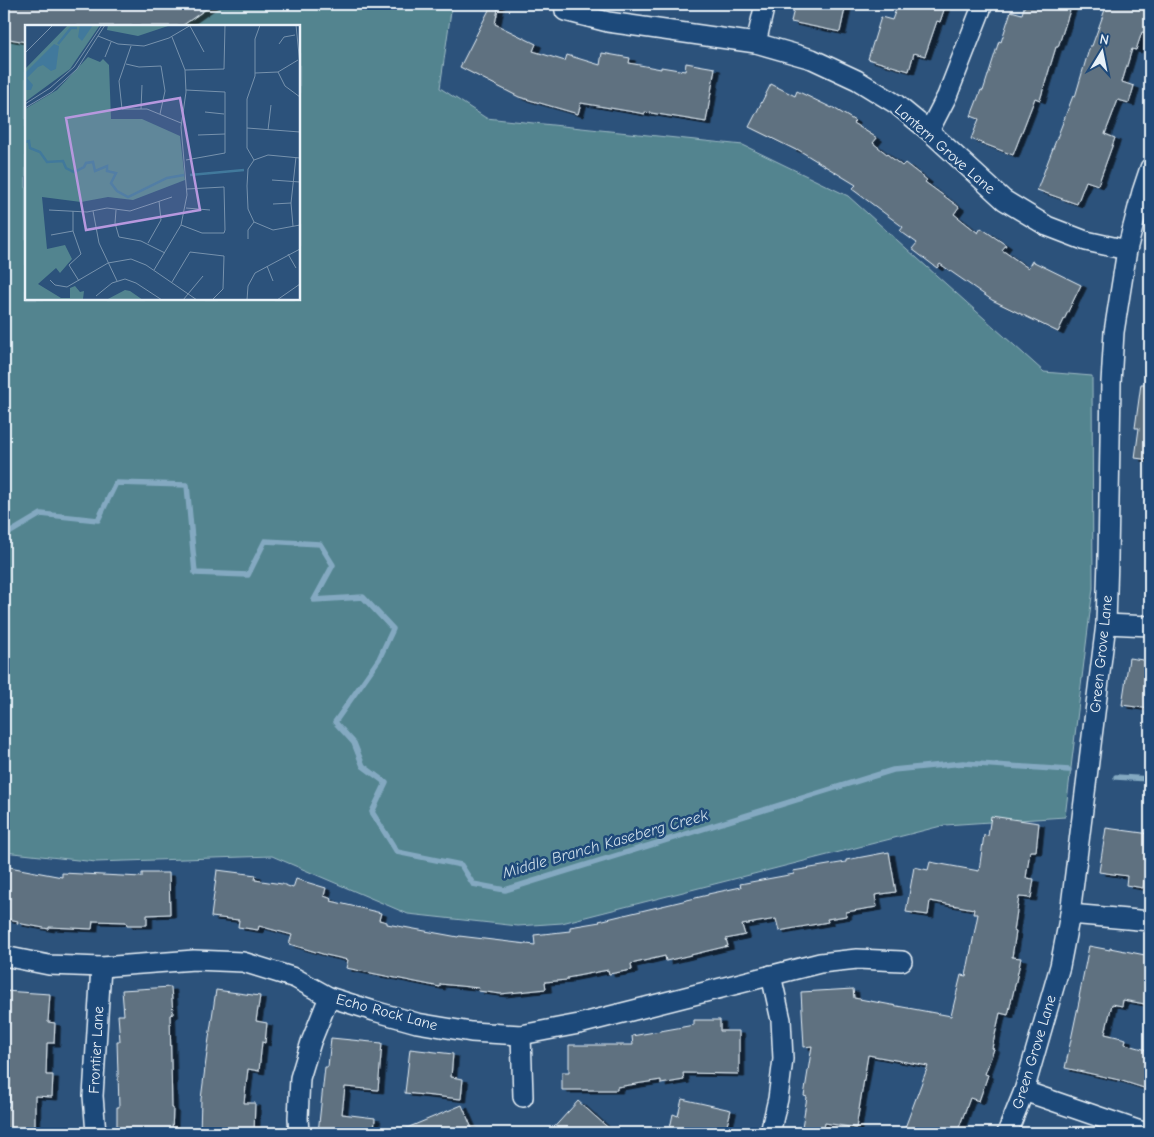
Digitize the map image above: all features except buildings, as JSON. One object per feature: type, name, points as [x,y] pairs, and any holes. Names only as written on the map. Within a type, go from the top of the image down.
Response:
[{"type":"street","name":"Lantern Grove Lane","points":[[564,4],[565,12],[608,22],[756,43],[812,59],[857,80],[896,104],[929,131],[1004,200],[1040,222],[1086,241],[1127,250]]},
{"type":"street","points":[[756,43],[765,4]]},
{"type":"street","points":[[929,131],[954,81],[983,4]]},
{"type":"street","name":"Green Grove Lane","points":[[1007,1133],[1024,1091],[1060,966],[1070,914],[1106,624],[1111,383],[1114,332],[1127,250],[1150,168]]},
{"type":"street","points":[[1106,624],[1150,626]]},
{"type":"street","points":[[1070,914],[1150,921]]},
{"type":"street","name":"Echo Rock Lane","points":[[4,956],[50,965],[100,967],[194,960],[244,962],[296,978],[329,997],[417,1023],[471,1032],[521,1035],[579,1024],[820,963],[857,959],[902,961]]},
{"type":"street","name":"Frontier Lane","points":[[96,1133],[94,1096],[100,967]]},
{"type":"street","points":[[770,1133],[778,1099],[783,1059],[781,1020],[772,975]]},
{"type":"street","points":[[299,1133],[300,1078],[311,1042],[329,997]]},
{"type":"street","points":[[521,1035],[523,1097]]},
{"type":"street","points":[[1024,1091],[1146,1133]]},
{"type":"green space","points":[[4,4],[452,4],[440,88],[486,118],[743,145],[848,196],[1044,372],[1092,376],[1093,588],[1065,817],[945,825],[562,923],[518,926],[408,914],[272,856],[96,862],[4,852]]},
{"type":"waterway","name":"Middle Branch Kaseberg Creek","points":[[4,536],[41,514],[98,520],[116,483],[187,485],[195,573],[248,575],[265,541],[320,544],[333,565],[314,600],[363,597],[393,629],[379,659],[335,722],[354,743],[363,766],[386,783],[372,812],[397,852],[461,865],[473,884],[505,890],[893,770],[963,763],[1069,770]]},
{"type":"waterway","name":"Middle Branch Kaseberg Creek","points":[[1116,777],[1150,779]]}]
